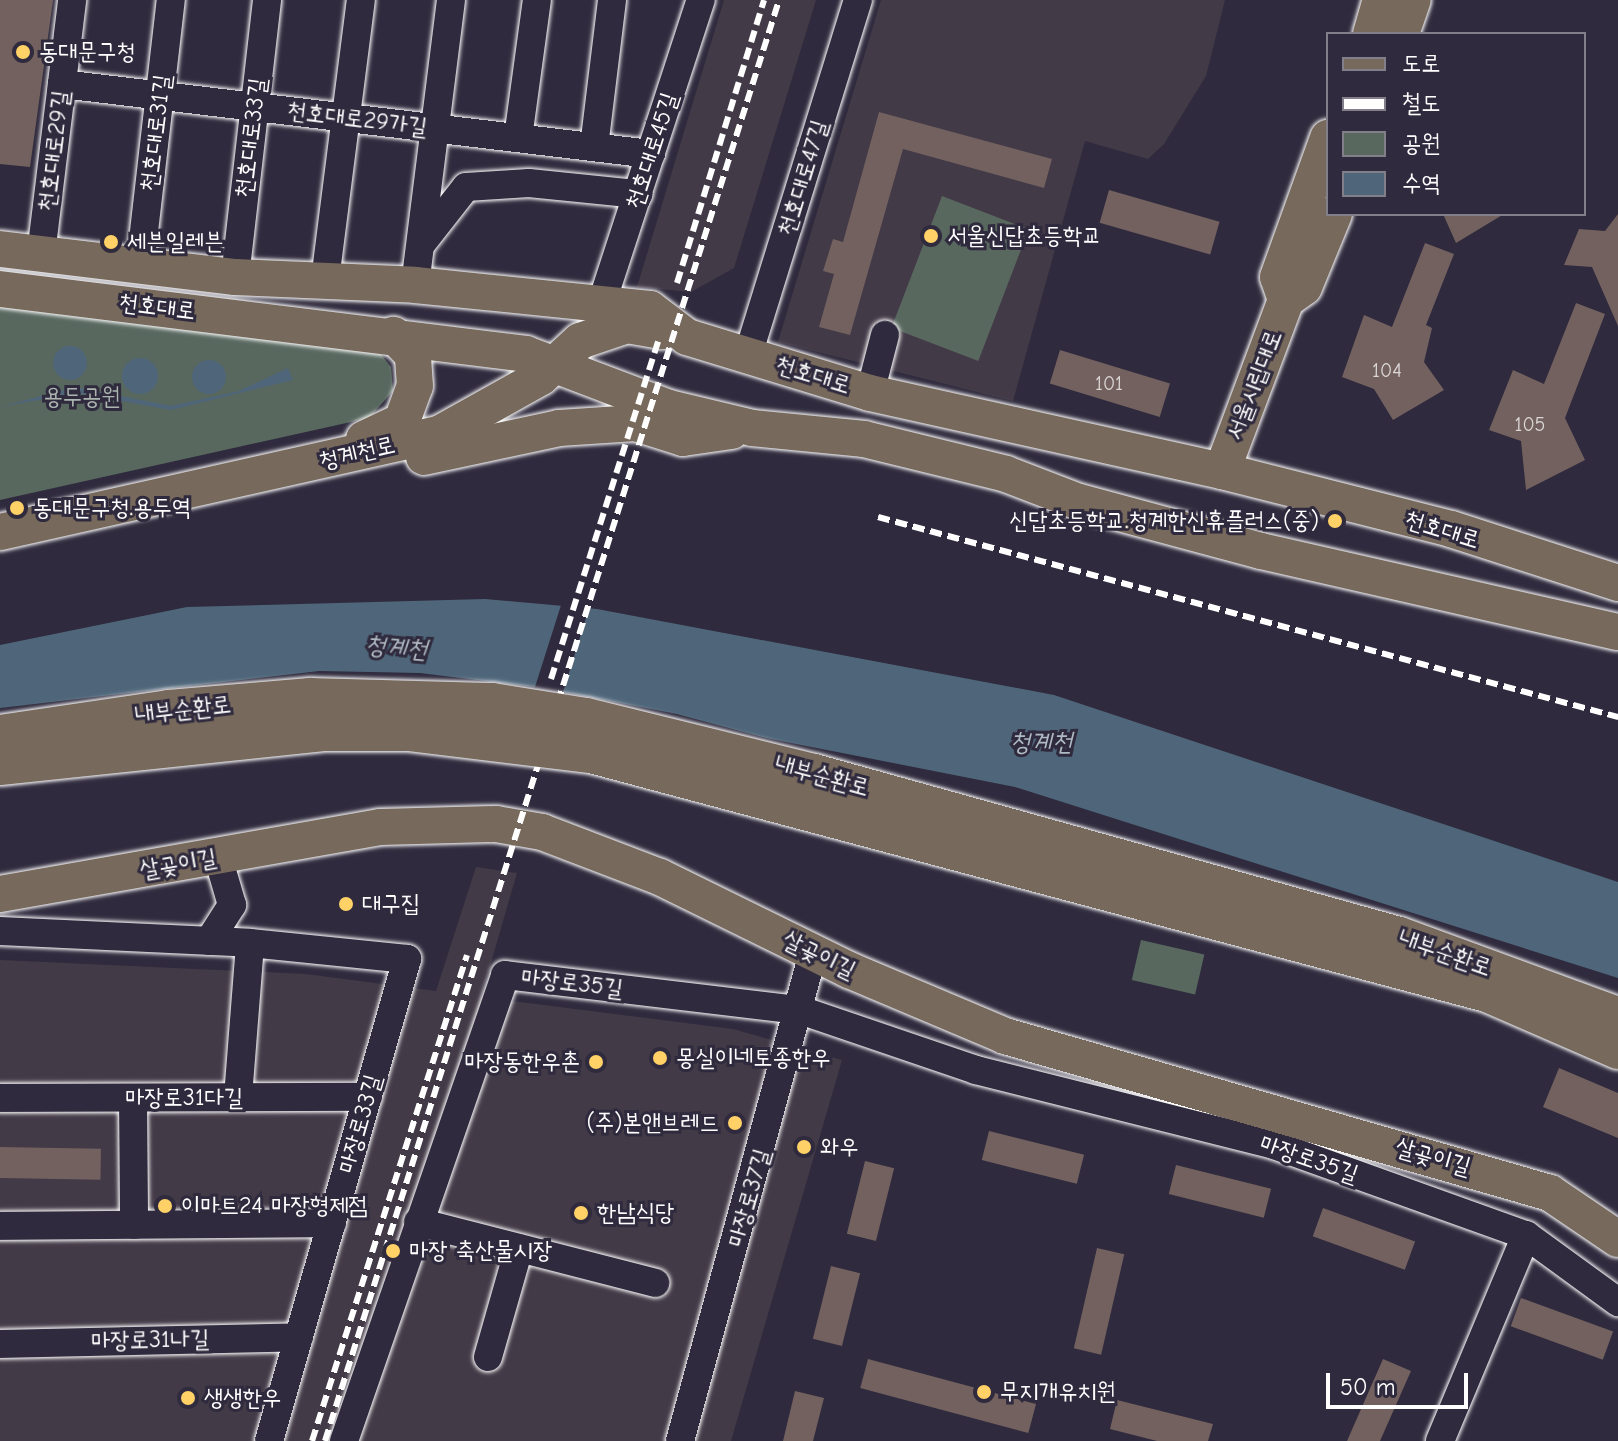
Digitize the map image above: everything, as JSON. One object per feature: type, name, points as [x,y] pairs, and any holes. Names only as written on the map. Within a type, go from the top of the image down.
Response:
[{"type":"highway","name":"내부순환로","points":[[0,735],[169,710],[310,698],[492,703],[586,718],[829,778],[1399,937],[1618,1017]]},
{"type":"highway","name":"내부순환로","points":[[0,765],[321,731],[408,731],[591,753],[1487,992],[1618,1049]]},
{"type":"main road","points":[[1372,32],[1381,0]]},
{"type":"main road","points":[[1402,32],[1413,0]]},
{"type":"main road","name":"서울시립대로","points":[[1286,300],[1278,277],[1326,144]]},
{"type":"main road","name":"서울시립대로","points":[[1222,471],[1286,300],[1304,287],[1333,216]]},
{"type":"main road","name":"천호대로","points":[[0,249],[235,277],[415,285],[650,309],[687,337],[870,393],[1222,471],[1451,529],[1618,583]]},
{"type":"main road","name":"천호대로","points":[[0,289],[394,335],[555,361],[669,408],[752,428],[864,439],[1006,474],[1079,502],[1261,551],[1618,632]]},
{"type":"main road","name":"청계천로","points":[[0,532],[439,434],[541,377],[580,341],[627,325],[687,337]]},
{"type":"main road","points":[[304,465],[402,421],[415,386],[413,355],[394,335]]},
{"type":"main road","points":[[304,465],[369,469],[559,428],[636,423],[683,438],[752,428]]},
{"type":"main road","name":"살곶이길","points":[[0,894],[380,827],[496,824],[542,832],[660,877],[813,953],[975,1023],[1550,1193],[1618,1239]]},
{"type":"street","name":"천호대로29길","points":[[41,254],[72,0]]},
{"type":"street","name":"천호대로31길","points":[[140,266],[171,0]]},
{"type":"street","name":"천호대로33길","points":[[235,277],[267,0]]},
{"type":"street","points":[[325,280],[361,0]]},
{"type":"street","points":[[415,285],[451,0]]},
{"type":"street","points":[[518,138],[537,0]]},
{"type":"street","points":[[594,147],[612,0]]},
{"type":"street","name":"천호대로45길","points":[[602,302],[701,0]]},
{"type":"street","name":"천호대로47길","points":[[748,355],[858,0]]},
{"type":"street","name":"천호대로29가길","points":[[62,84],[651,154]]},
{"type":"street","points":[[422,243],[466,187],[529,183],[638,194]]},
{"type":"street","points":[[870,393],[885,335]]},
{"type":"street","points":[[209,941],[232,905],[218,857]]},
{"type":"street","name":"마장로33길","points":[[0,931],[250,943],[407,959],[269,1441]]},
{"type":"street","points":[[238,1097],[250,943]]},
{"type":"street","name":"마장로37길","points":[[680,1441],[800,1010],[813,953]]},
{"type":"street","name":"마장로35길","points":[[344,1441],[505,975],[800,1010],[976,1070],[1274,1145],[1526,1235],[1618,1302]]},
{"type":"street","points":[[975,1023],[976,1070]]},
{"type":"street","name":"마장로31다길","points":[[0,1098],[368,1097]]},
{"type":"street","points":[[133,1098],[134,1225]]},
{"type":"street","points":[[418,1222],[655,1283]]},
{"type":"street","points":[[0,1226],[332,1223]]},
{"type":"street","points":[[1440,1441],[1526,1235]]},
{"type":"street","points":[[488,1357],[519,1248]]},
{"type":"street","name":"마장로31나길","points":[[0,1344],[299,1337]]},
{"type":"shaded area","points":[[724,0],[816,0],[734,268],[691,292],[637,287]]},
{"type":"shaded area","points":[[881,0],[1225,0],[1206,76],[1164,144],[1148,159],[1085,141],[1013,401],[778,342]]},
{"type":"shaded area","name":"마장 축산물시장","points":[[476,867],[517,873],[481,997],[733,1029],[842,1060],[731,1441],[0,1441],[0,960],[306,974],[436,991]]},
{"type":"green space","points":[[942,196],[1029,229],[978,361],[891,328]]},
{"type":"green space","name":"용두공원","points":[[0,305],[375,347],[391,367],[393,391],[369,418],[0,500]]},
{"type":"green space","points":[[1141,940],[1204,955],[1195,995],[1132,980]]},
{"type":"water","points":[[70,346],[82,351],[87,363],[82,375],[70,380],[58,375],[53,363],[58,351]]},
{"type":"water","points":[[140,358],[153,363],[158,376],[153,389],[140,394],[127,389],[122,376],[127,363]]},
{"type":"water","points":[[209,360],[221,365],[226,377],[221,389],[209,394],[197,389],[192,377],[197,365]]},
{"type":"water","points":[[288,368],[293,380],[171,410],[77,393],[0,407],[75,387],[171,406],[239,391]]},
{"type":"water","name":"청계천","points":[[485,599],[597,609],[1054,695],[1618,882],[1618,978],[1015,787],[533,692],[0,719],[0,645],[187,607]]},
{"type":"pier","points":[[562,602],[590,605],[563,692],[677,714],[821,753],[532,696],[0,723],[0,708],[319,671],[420,673],[535,687]]},
{"type":"building","name":"동대문구청","points":[[0,0],[53,0],[30,167],[0,164]]},
{"type":"building","points":[[879,112],[1052,159],[1044,188],[903,149],[850,335],[819,327],[834,274],[823,271],[833,239],[843,242]]},
{"type":"building","points":[[1109,190],[1220,222],[1210,254],[1100,223]]},
{"type":"building","points":[[1618,214],[1618,326],[1592,267],[1564,265],[1579,229],[1605,231]]},
{"type":"building","points":[[1444,216],[1501,216],[1456,243]]},
{"type":"building","points":[[1425,243],[1454,254],[1426,325],[1432,328],[1424,362],[1444,390],[1393,420],[1374,389],[1342,377],[1364,315],[1392,327]]},
{"type":"building","points":[[1576,303],[1605,314],[1565,418],[1585,460],[1526,490],[1521,441],[1489,430],[1513,370],[1544,384]]},
{"type":"building","points":[[1060,350],[1170,384],[1160,417],[1050,383]]},
{"type":"building","points":[[1559,1068],[1618,1093],[1618,1138],[1543,1107]]},
{"type":"building","points":[[989,1131],[1084,1155],[1077,1184],[982,1160]]},
{"type":"building","points":[[0,1147],[101,1149],[100,1180],[0,1178]]},
{"type":"building","points":[[865,1161],[894,1168],[876,1241],[847,1234]]},
{"type":"building","points":[[1176,1165],[1271,1189],[1264,1218],[1169,1194]]},
{"type":"building","points":[[1323,1208],[1415,1242],[1405,1270],[1313,1236]]},
{"type":"building","points":[[1097,1248],[1124,1254],[1101,1355],[1074,1348]]},
{"type":"building","points":[[831,1266],[860,1273],[842,1346],[813,1339]]},
{"type":"building","points":[[1521,1298],[1613,1332],[1603,1360],[1511,1326]]},
{"type":"building","points":[[868,1359],[1036,1404],[1028,1433],[860,1388]]},
{"type":"building","points":[[1383,1359],[1411,1371],[1380,1441],[1347,1441]]},
{"type":"building","points":[[795,1391],[824,1398],[813,1441],[783,1441]]},
{"type":"building","points":[[1117,1400],[1213,1424],[1208,1441],[1157,1441],[1110,1429]]},
{"type":"railway","points":[[677,283],[764,0]]},
{"type":"railway","points":[[325,1441],[779,0]]},
{"type":"railway","points":[[551,679],[660,336]]},
{"type":"railway","points":[[878,517],[1618,717]]},
{"type":"railway","points":[[312,1441],[467,955]]},
{"type":"place","name":"동대문구청","points":[[23,52]]},
{"type":"place","name":"서울신답초등학교","points":[[931,236]]},
{"type":"place","name":"세븐일레븐","points":[[111,242]]},
{"type":"place","name":"동대문구청.용두역","points":[[17,508]]},
{"type":"place","name":"신답초등학교.청계한신휴플러스(중)","points":[[1335,521]]},
{"type":"place","name":"대구집","points":[[346,904]]},
{"type":"place","name":"몽실이네토종한우","points":[[660,1058]]},
{"type":"place","name":"마장동한우촌","points":[[596,1062]]},
{"type":"place","name":"(주)본앤브레드","points":[[735,1123]]},
{"type":"place","name":"와우","points":[[804,1147]]},
{"type":"place","name":"이마트24 마장형제점","points":[[165,1206]]},
{"type":"place","name":"한남식당","points":[[581,1213]]},
{"type":"place","name":"마장 축산물시장","points":[[393,1251]]},
{"type":"place","name":"무지개유치원","points":[[984,1392]]},
{"type":"place","name":"생생한우","points":[[188,1398]]}]
